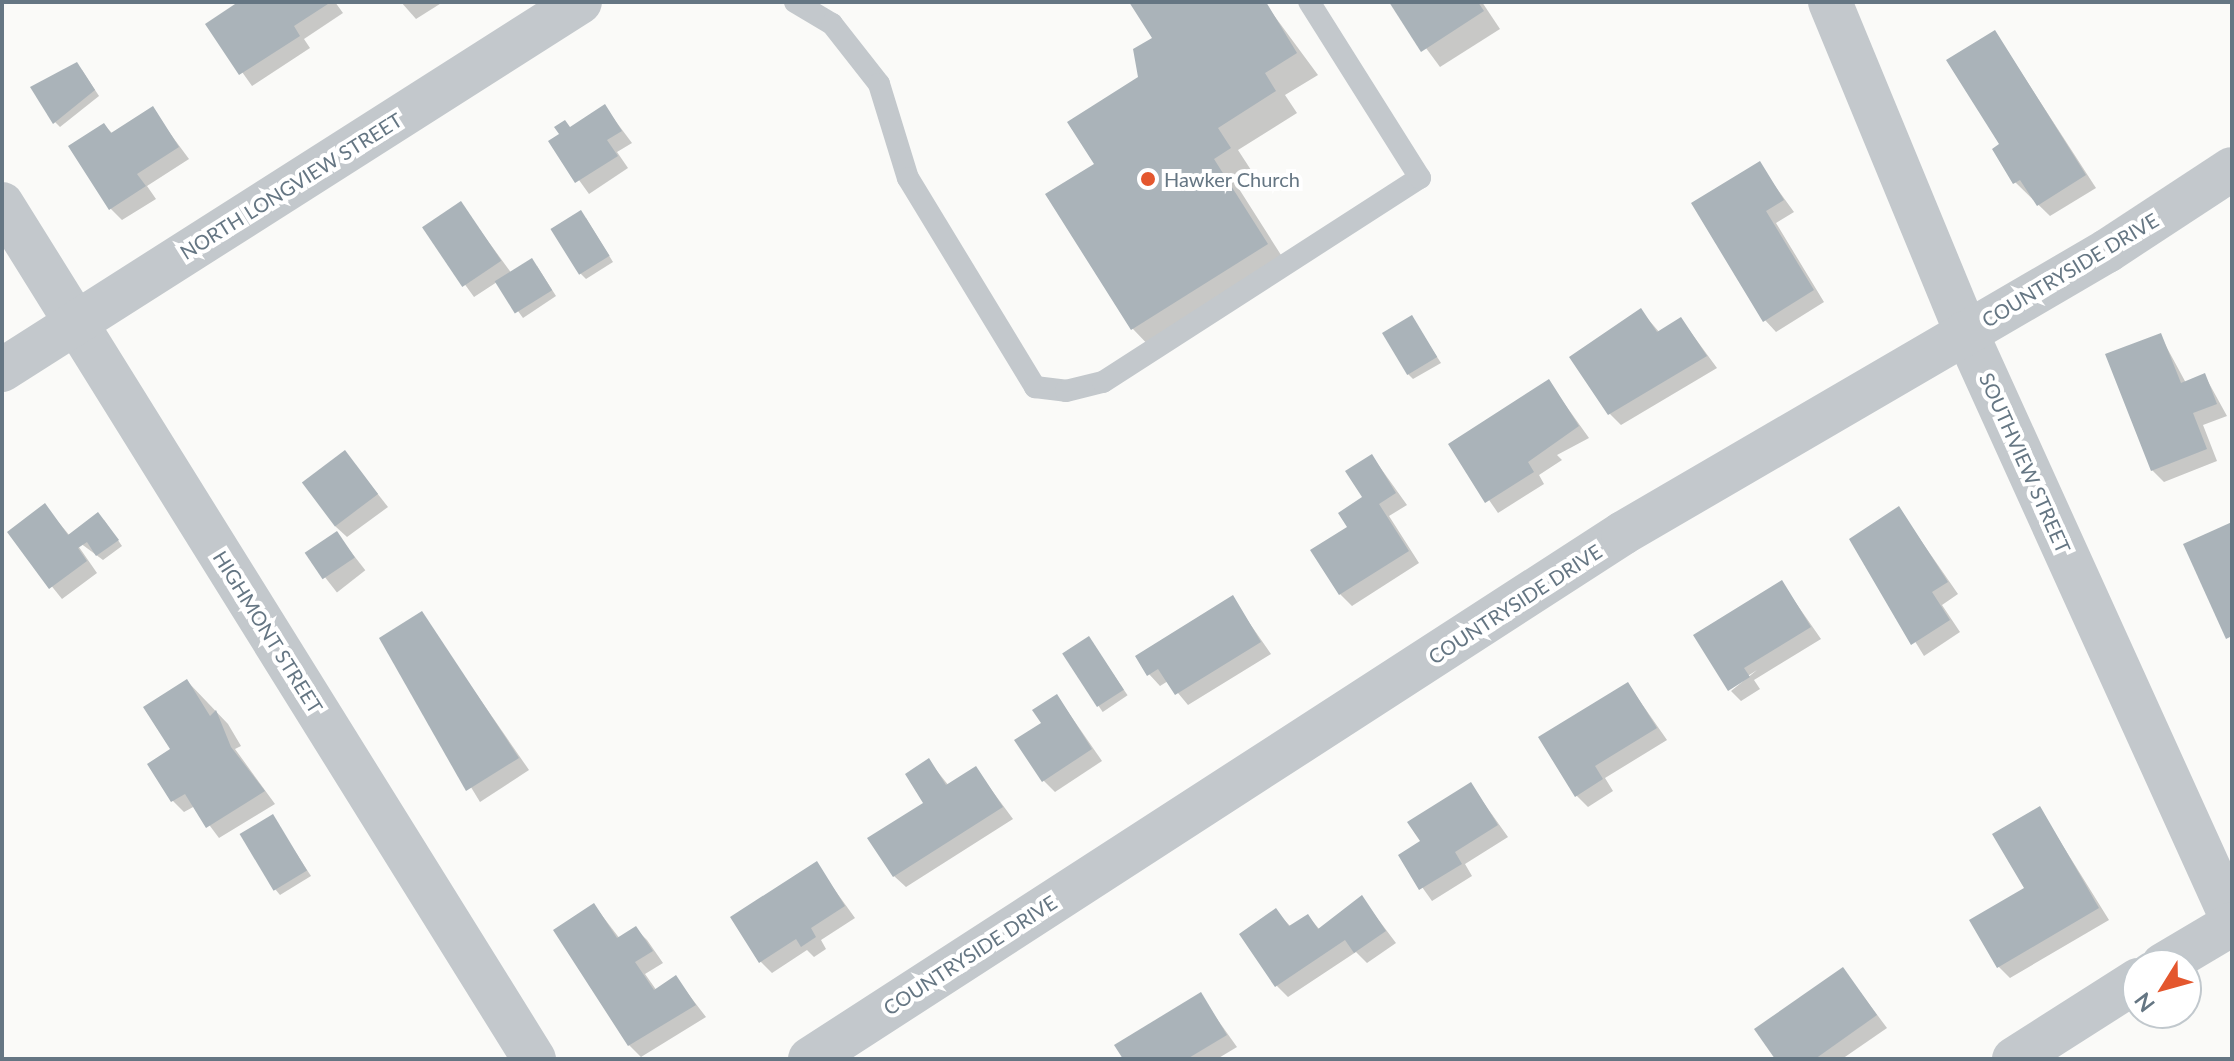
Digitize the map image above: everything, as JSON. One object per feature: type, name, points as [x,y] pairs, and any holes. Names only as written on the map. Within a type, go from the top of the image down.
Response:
[{"type":"street","name":"NORTH LONGVIEW STREET","points":[[2,370],[580,2]]},
{"type":"street","name":"SOUTHVIEW STREET","points":[[1830,2],[1966,332],[2232,922]]},
{"type":"street","name":"COUNTRYSIDE DRIVE","points":[[810,1059],[1623,533],[1966,332],[2232,169]]},
{"type":"street","name":"HIGHMONT STREET","points":[[2,204],[534,1059]]},
{"type":"street","points":[[2189,949],[2232,922]]},
{"type":"street","points":[[2014,1059],[2122,990]]},
{"type":"lane","points":[[795,2],[832,24],[879,84],[908,178],[1035,387],[1066,391],[1103,382],[1420,178],[1309,2]]},
{"type":"building","points":[[238,2],[331,2],[294,26],[300,36],[239,75],[205,24]]},
{"type":"building","name":"Hawker Church","points":[[1129,2],[1266,2],[1297,53],[1265,73],[1276,91],[1218,128],[1231,148],[1214,159],[1268,244],[1131,330],[1045,194],[1094,164],[1067,122],[1138,77],[1133,49],[1152,38]]},
{"type":"building","points":[[1389,2],[1478,2],[1484,11],[1421,52]]},
{"type":"building","points":[[1995,30],[2086,175],[2037,206],[2020,180],[2013,184],[1992,149],[1999,144],[1946,60]]},
{"type":"building","points":[[77,62],[95,90],[53,124],[30,87]]},
{"type":"building","points":[[605,104],[622,131],[607,140],[618,156],[575,183],[548,141],[559,134],[554,127],[565,120],[570,127]]},
{"type":"building","points":[[153,106],[179,147],[137,174],[146,186],[109,210],[68,146],[104,123],[111,133]]},
{"type":"building","points":[[1760,161],[1784,200],[1766,211],[1814,290],[1763,322],[1691,203]]},
{"type":"building","points":[[461,201],[501,261],[462,287],[422,227]]},
{"type":"building","points":[[581,210],[610,256],[579,275],[550,229]]},
{"type":"building","points":[[532,258],[552,290],[515,314],[495,281]]},
{"type":"building","points":[[1641,308],[1657,332],[1681,317],[1707,356],[1608,415],[1569,357]]},
{"type":"building","points":[[1412,315],[1437,357],[1407,375],[1382,333]]},
{"type":"building","points":[[2161,333],[2181,383],[2205,373],[2217,404],[2193,413],[2207,449],[2151,471],[2105,354]]},
{"type":"building","points":[[1549,379],[1579,426],[1528,462],[1534,472],[1485,503],[1448,444]]},
{"type":"building","points":[[345,450],[378,494],[335,526],[302,482]]},
{"type":"building","points":[[1372,454],[1396,493],[1379,504],[1409,551],[1339,595],[1310,550],[1347,527],[1338,513],[1362,497],[1345,471]]},
{"type":"building","points":[[45,503],[68,535],[98,512],[119,540],[96,556],[87,542],[78,548],[87,561],[49,589],[7,532]]},
{"type":"building","points":[[1899,506],[1948,582],[1932,592],[1950,620],[1911,645],[1849,539]]},
{"type":"building","points":[[2232,522],[2232,636],[2226,639],[2183,544]]},
{"type":"building","points":[[337,531],[355,558],[323,579],[305,553]]},
{"type":"building","points":[[1782,580],[1811,627],[1744,668],[1750,677],[1728,691],[1693,635]]},
{"type":"building","points":[[1233,595],[1261,642],[1175,695],[1158,669],[1147,676],[1135,656]]},
{"type":"building","points":[[422,611],[519,758],[466,791],[379,638]]},
{"type":"building","points":[[1089,636],[1124,690],[1097,707],[1062,653]]},
{"type":"building","points":[[187,679],[210,716],[216,710],[231,747],[265,791],[206,828],[185,794],[171,802],[147,764],[170,749],[143,707]]},
{"type":"building","points":[[1628,682],[1657,728],[1595,766],[1603,779],[1575,797],[1538,737]]},
{"type":"building","points":[[1057,694],[1092,749],[1042,782],[1014,740],[1041,723],[1032,710]]},
{"type":"building","points":[[929,758],[946,785],[976,766],[1003,807],[893,877],[867,838],[923,803],[905,774]]},
{"type":"building","points":[[1471,782],[1498,825],[1455,852],[1462,864],[1419,890],[1398,855],[1420,841],[1407,822]]},
{"type":"building","points":[[2040,806],[2099,908],[1997,968],[1969,920],[2024,888],[1992,834]]},
{"type":"building","points":[[273,814],[307,871],[274,891],[240,834]]},
{"type":"building","points":[[817,861],[845,906],[811,928],[816,937],[801,947],[796,939],[759,963],[730,917]]},
{"type":"building","points":[[1362,895],[1386,931],[1354,953],[1345,940],[1275,987],[1239,934],[1276,908],[1289,926],[1308,914],[1318,929]]},
{"type":"building","points":[[594,903],[617,938],[636,926],[653,951],[635,962],[654,990],[676,975],[696,1005],[628,1046],[553,930]]},
{"type":"building","points":[[1843,967],[1877,1015],[1815,1059],[1775,1059],[1754,1029]]},
{"type":"building","points":[[1201,992],[1227,1035],[1187,1059],[1123,1059],[1114,1045]]},
{"type":"place","name":"Hawker Church","points":[[1148,179]]}]
